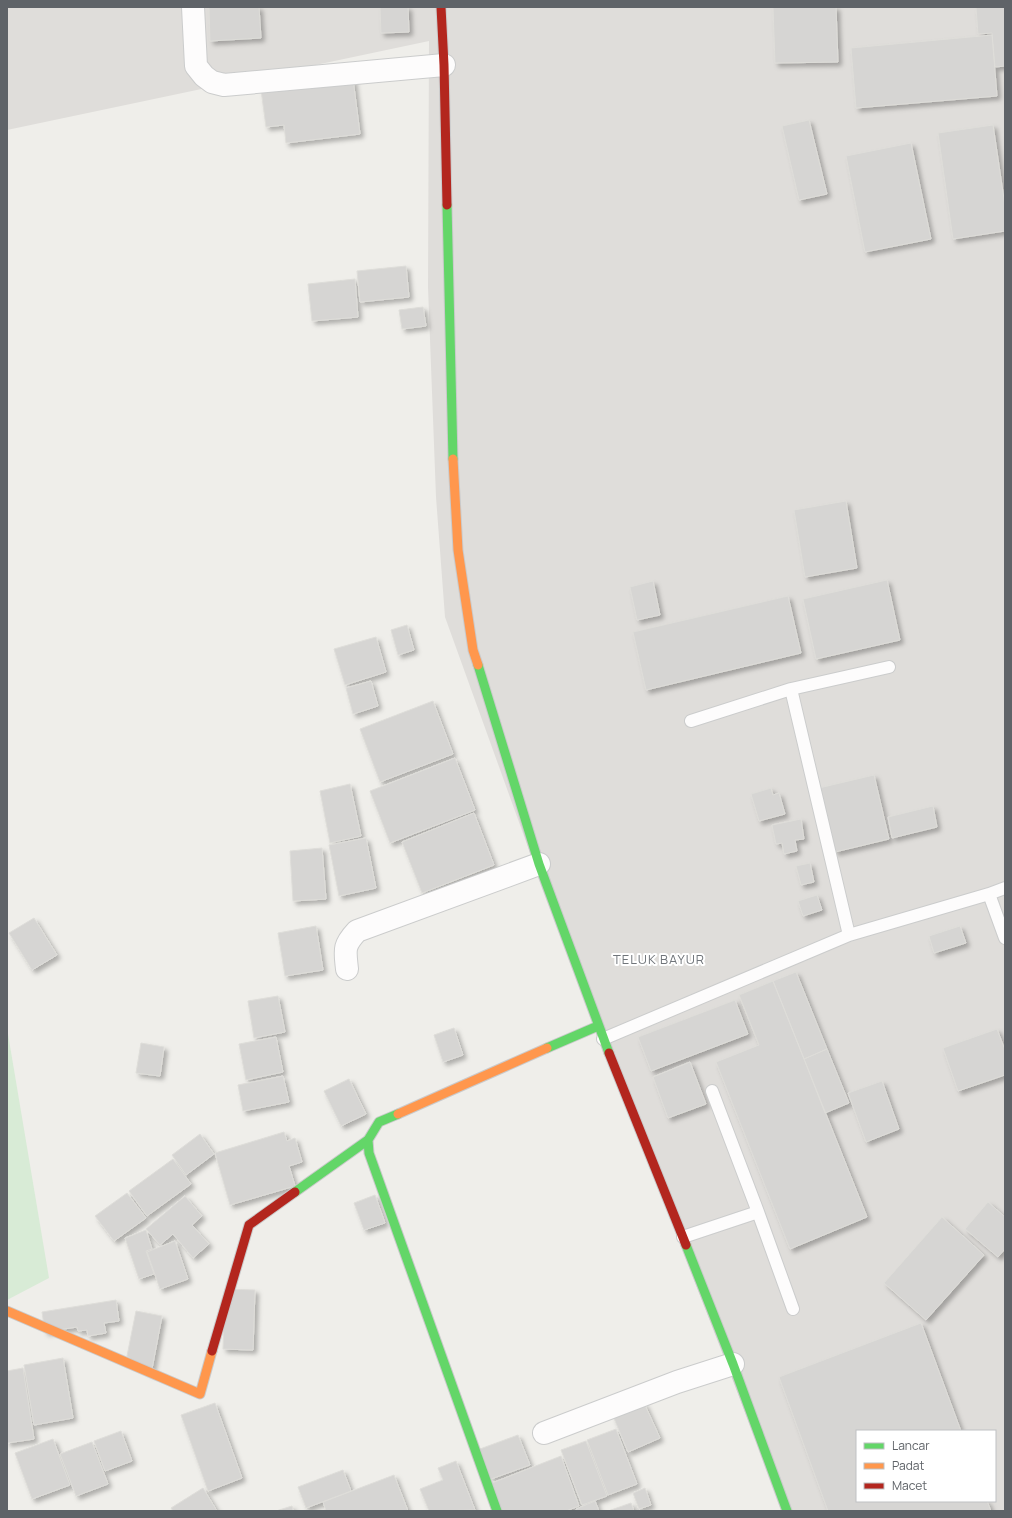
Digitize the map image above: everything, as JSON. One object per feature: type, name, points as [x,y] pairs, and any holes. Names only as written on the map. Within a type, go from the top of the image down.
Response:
[{"type":"street","points":[[193,7],[196,66],[204,76],[212,82],[224,85],[444,65]]},
{"type":"street","points":[[441,7],[444,65],[453,469],[458,550],[472,650],[539,864],[598,1026],[733,1364],[787,1511]]},
{"type":"street","points":[[347,969],[345,952],[348,941],[357,931],[539,864]]},
{"type":"street","points":[[7,1311],[200,1394],[249,1225],[368,1140],[379,1122],[598,1026]]},
{"type":"street","points":[[368,1140],[369,1153],[496,1511]]},
{"type":"street","points":[[544,1433],[677,1382],[733,1364]]},
{"type":"lane","points":[[691,721],[791,690],[889,667]]},
{"type":"lane","points":[[791,690],[848,935]]},
{"type":"lane","points":[[603,1039],[848,935],[1005,888]]},
{"type":"lane","points":[[989,894],[1005,938]]},
{"type":"lane","points":[[712,1091],[793,1309]]},
{"type":"lane","points":[[683,1237],[758,1212]]},
{"type":"shaded area","points":[[7,7],[1005,7],[1005,1511],[783,1511],[533,861],[445,617],[436,497],[428,287],[429,41],[7,130]]},
{"type":"green space","points":[[7,1028],[49,1278],[7,1300]]},
{"type":"building","points":[[209,7],[259,7],[261,38],[210,41]]},
{"type":"building","points":[[380,7],[408,7],[409,32],[381,33]]},
{"type":"building","points":[[773,7],[836,7],[838,62],[775,63]]},
{"type":"building","points":[[976,7],[1005,7],[1005,66],[995,67],[992,33],[978,34]]},
{"type":"building","points":[[992,35],[997,96],[856,108],[851,48]]},
{"type":"building","points":[[353,79],[360,134],[286,143],[284,125],[266,127],[261,90]]},
{"type":"building","points":[[809,120],[827,194],[799,200],[782,126]]},
{"type":"building","points":[[993,125],[1005,206],[1005,231],[953,239],[938,133]]},
{"type":"building","points":[[911,143],[931,239],[865,252],[846,156]]},
{"type":"building","points":[[406,266],[409,297],[360,302],[357,271]]},
{"type":"building","points":[[355,279],[358,317],[312,321],[308,284]]},
{"type":"building","points":[[423,307],[426,326],[402,329],[399,310]]},
{"type":"building","points":[[846,501],[857,568],[805,577],[794,510]]},
{"type":"building","points":[[887,580],[900,640],[816,659],[803,599]]},
{"type":"building","points":[[653,581],[660,615],[637,620],[630,587]]},
{"type":"building","points":[[788,596],[801,653],[646,690],[633,632]]},
{"type":"building","points":[[407,625],[414,650],[398,655],[391,630]]},
{"type":"building","points":[[376,637],[386,672],[345,685],[334,649]]},
{"type":"building","points":[[371,681],[378,706],[353,714],[346,688]]},
{"type":"building","points":[[433,701],[453,754],[380,782],[360,729]]},
{"type":"building","points":[[455,758],[475,810],[390,843],[370,791]]},
{"type":"building","points":[[874,775],[889,839],[835,852],[819,788]]},
{"type":"building","points":[[350,784],[361,836],[330,843],[320,791]]},
{"type":"building","points":[[771,788],[773,795],[779,793],[785,814],[759,821],[751,794]]},
{"type":"building","points":[[933,806],[937,827],[892,838],[888,817]]},
{"type":"building","points":[[474,813],[494,865],[422,893],[402,842]]},
{"type":"building","points":[[801,819],[804,839],[795,840],[797,851],[784,854],[782,843],[776,844],[772,825]]},
{"type":"building","points":[[366,838],[376,888],[339,896],[329,845]]},
{"type":"building","points":[[322,848],[326,899],[293,901],[290,851]]},
{"type":"building","points":[[810,863],[814,882],[801,885],[796,866]]},
{"type":"building","points":[[817,895],[822,910],[803,916],[798,901]]},
{"type":"building","points":[[34,918],[57,955],[32,970],[9,933]]},
{"type":"building","points":[[316,926],[323,970],[285,976],[278,933]]},
{"type":"building","points":[[960,926],[966,943],[934,953],[929,936]]},
{"type":"building","points":[[796,972],[827,1049],[804,1059],[773,981]]},
{"type":"building","points":[[773,981],[867,1217],[790,1249],[716,1062],[759,1045],[739,995]]},
{"type":"building","points":[[278,996],[285,1032],[254,1038],[248,1001]]},
{"type":"building","points":[[735,1000],[748,1034],[651,1071],[638,1037]]},
{"type":"building","points":[[454,1028],[463,1055],[443,1062],[434,1035]]},
{"type":"building","points":[[997,1029],[1005,1050],[1005,1075],[958,1091],[943,1048]]},
{"type":"building","points":[[276,1037],[283,1072],[246,1080],[239,1044]]},
{"type":"building","points":[[141,1043],[164,1047],[160,1076],[136,1073]]},
{"type":"building","points":[[827,1049],[849,1103],[825,1113],[804,1059]]},
{"type":"building","points":[[690,1062],[706,1104],[668,1118],[653,1077]]},
{"type":"building","points":[[283,1076],[289,1102],[243,1111],[238,1085]]},
{"type":"building","points":[[349,1079],[366,1114],[341,1126],[324,1091]]},
{"type":"building","points":[[882,1081],[899,1129],[866,1142],[848,1093]]},
{"type":"building","points":[[284,1132],[287,1141],[295,1138],[302,1162],[289,1166],[295,1186],[230,1205],[215,1153]]},
{"type":"building","points":[[200,1134],[214,1154],[186,1175],[172,1155]]},
{"type":"building","points":[[173,1159],[191,1184],[147,1216],[129,1191]]},
{"type":"building","points":[[127,1193],[146,1218],[114,1241],[95,1216]]},
{"type":"building","points":[[375,1195],[385,1223],[364,1230],[354,1203]]},
{"type":"building","points":[[185,1196],[202,1216],[192,1225],[209,1244],[193,1258],[173,1234],[160,1245],[146,1229]]},
{"type":"building","points":[[988,1202],[1005,1217],[1005,1249],[998,1257],[965,1229]]},
{"type":"building","points":[[942,1217],[984,1255],[926,1320],[884,1283]]},
{"type":"building","points":[[146,1230],[152,1249],[146,1251],[154,1274],[139,1279],[125,1238]]},
{"type":"building","points":[[175,1241],[188,1279],[160,1289],[147,1252]]},
{"type":"building","points":[[225,1289],[255,1290],[253,1350],[223,1349]]},
{"type":"building","points":[[116,1300],[119,1321],[104,1323],[106,1333],[88,1336],[87,1330],[78,1331],[77,1327],[45,1332],[42,1312]]},
{"type":"building","points":[[136,1311],[162,1316],[151,1374],[127,1356]]},
{"type":"building","points":[[921,1323],[961,1430],[856,1430],[856,1502],[987,1502],[991,1511],[828,1511],[779,1377]]},
{"type":"building","points":[[63,1358],[73,1418],[34,1425],[24,1365]]},
{"type":"building","points":[[23,1368],[34,1439],[7,1443],[7,1371]]},
{"type":"building","points":[[215,1403],[242,1478],[208,1491],[181,1415]]},
{"type":"building","points":[[644,1403],[660,1438],[628,1452],[613,1416]]},
{"type":"building","points":[[616,1429],[637,1484],[608,1495],[587,1440]]},
{"type":"building","points":[[121,1431],[132,1461],[105,1471],[94,1441]]},
{"type":"building","points":[[518,1435],[530,1465],[491,1479],[480,1449]]},
{"type":"building","points":[[53,1439],[70,1485],[32,1499],[15,1453]]},
{"type":"building","points":[[586,1441],[607,1496],[582,1505],[561,1450]]},
{"type":"building","points":[[92,1442],[108,1484],[76,1496],[60,1454]]},
{"type":"building","points":[[561,1456],[579,1506],[566,1511],[502,1511],[492,1483]]},
{"type":"building","points":[[456,1461],[475,1510],[429,1511],[420,1489],[443,1480],[438,1468]]},
{"type":"building","points":[[343,1470],[351,1491],[306,1508],[298,1487]]},
{"type":"building","points":[[394,1475],[408,1511],[326,1511],[323,1502]]},
{"type":"building","points":[[203,1488],[217,1511],[173,1511],[171,1508]]},
{"type":"building","points":[[645,1488],[651,1505],[639,1509],[633,1493]]},
{"type":"building","points":[[595,1501],[599,1511],[577,1511],[576,1509]]},
{"type":"building","points":[[631,1503],[634,1511],[608,1511]]},
{"type":"building","points":[[292,1506],[293,1511],[276,1511]]},
{"type":"traffic: fast","points":[[447,205],[453,459]]},
{"type":"traffic: fast","points":[[478,665],[539,864],[609,1053]]},
{"type":"traffic: fast","points":[[547,1048],[598,1026]]},
{"type":"traffic: fast","points":[[398,1114],[379,1122],[368,1140],[369,1153],[497,1511]]},
{"type":"traffic: fast","points":[[295,1192],[368,1140]]},
{"type":"traffic: fast","points":[[686,1245],[733,1364],[787,1511]]},
{"type":"traffic: slow","points":[[453,459],[458,550],[473,650],[478,665]]},
{"type":"traffic: slow","points":[[398,1114],[547,1048]]},
{"type":"traffic: slow","points":[[7,1311],[200,1394],[212,1351]]},
{"type":"traffic: jam","points":[[441,7],[444,65],[447,205]]},
{"type":"traffic: jam","points":[[609,1053],[686,1245]]},
{"type":"traffic: jam","points":[[212,1351],[249,1225],[295,1192]]},
{"type":"district","name":"TELUK BAYUR","points":[[659,959]]}]
